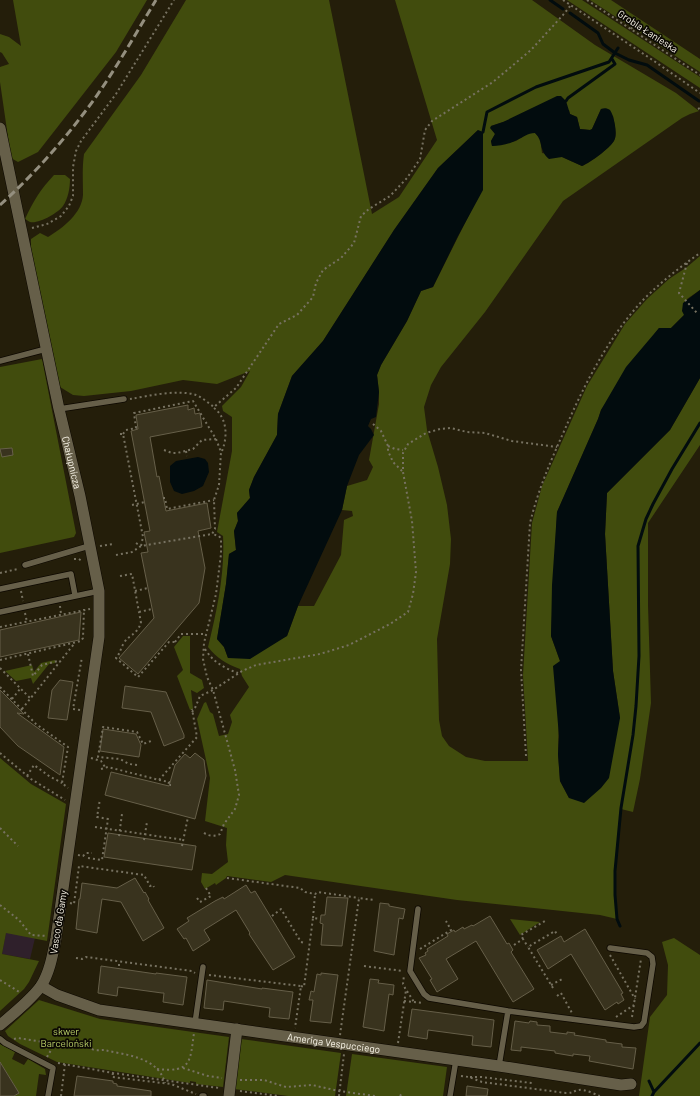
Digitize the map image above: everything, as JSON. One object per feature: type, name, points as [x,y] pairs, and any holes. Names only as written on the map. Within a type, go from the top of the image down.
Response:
[{"type":"street","name":"Chałupnicza","points":[[0,128],[59,409],[93,546],[99,591],[99,636],[76,801]]},
{"type":"street","name":"Vasco da Gamy","points":[[0,1025],[41,986],[53,956],[76,801]]},
{"type":"street","name":"Ameriga Vespucciego","points":[[41,986],[57,995],[99,1010],[194,1027],[237,1029],[621,1085],[631,1084]]},
{"type":"street","points":[[231,1093],[228,1079],[237,1029]]},
{"type":"lane","points":[[0,361],[46,349]]},
{"type":"lane","points":[[59,409],[124,400]]},
{"type":"lane","points":[[25,565],[93,546]]},
{"type":"lane","points":[[0,589],[71,574],[75,596]]},
{"type":"lane","points":[[0,612],[99,591]]},
{"type":"lane","points":[[418,909],[410,972],[424,994],[429,998],[508,1011],[634,1027],[641,1026],[644,1022],[653,964],[652,957],[647,953],[610,948]]},
{"type":"lane","points":[[194,1027],[199,974],[203,968]]},
{"type":"lane","points":[[499,1066],[508,1011]]},
{"type":"lane","points":[[0,1039],[12,1047],[53,1068],[48,1096]]},
{"type":"lane","points":[[450,1096],[456,1060]]},
{"type":"path","points":[[21,231],[48,224],[61,216],[69,206],[73,196],[73,167],[76,151],[116,94],[174,0]]},
{"type":"path","points":[[563,0],[700,93]]},
{"type":"path","name":"Grobla Łanieska","points":[[587,0],[700,75]]},
{"type":"path","points":[[214,407],[236,388],[279,324],[297,315],[312,297],[322,270],[341,258],[354,243],[361,216],[369,209],[390,196],[407,178],[420,159],[425,130],[432,121],[493,82],[531,50],[563,15],[570,5]]},
{"type":"path","points":[[631,29],[637,21]]},
{"type":"path","points":[[526,756],[521,670],[530,523],[544,475],[587,382],[620,327],[643,300],[670,275],[700,253]]},
{"type":"path","points":[[687,263],[679,293],[697,313]]},
{"type":"path","points":[[124,400],[155,395],[188,394],[197,396],[219,411],[226,431],[226,442],[221,452],[219,485],[214,500],[215,529],[212,534]]},
{"type":"path","points":[[141,546],[143,537],[122,434],[126,430],[136,428],[134,413],[193,401],[216,439],[221,452]]},
{"type":"path","points":[[373,424],[381,431],[393,462],[403,472]]},
{"type":"path","points":[[159,780],[196,737],[192,710],[195,708],[200,696],[213,690],[238,673],[256,665],[320,654],[349,645],[390,624],[408,612],[413,594],[416,572],[412,521],[403,472],[403,450],[408,444],[426,434],[440,429],[451,428],[467,432],[485,433],[512,441],[557,447]]},
{"type":"path","points":[[164,450],[172,453],[186,451],[193,449],[202,440],[216,439]]},
{"type":"path","points":[[388,446],[403,450]]},
{"type":"path","points":[[186,451],[187,456]]},
{"type":"path","points":[[163,498],[165,498],[167,509],[214,500]]},
{"type":"path","points":[[132,505],[144,502]]},
{"type":"path","points":[[116,555],[132,552],[141,546],[212,534],[221,539],[221,554],[216,594],[206,634],[203,659],[204,668],[213,690],[235,770],[239,795],[235,809],[224,824],[220,834],[216,836],[205,835],[202,832]]},
{"type":"path","points":[[136,543],[141,546]]},
{"type":"path","points":[[93,546],[114,544]]},
{"type":"path","points":[[73,558],[79,559],[86,566]]},
{"type":"path","points":[[0,573],[24,568],[25,565]]},
{"type":"path","points":[[120,576],[132,574],[141,623],[138,629],[124,643],[116,658],[138,677],[169,642],[176,643],[181,634],[206,634]]},
{"type":"path","points":[[135,591],[148,588]]},
{"type":"path","points":[[139,612],[152,609]]},
{"type":"path","points":[[0,627],[84,610],[83,638],[81,641],[74,644],[0,660]]},
{"type":"path","points":[[22,709],[74,644]]},
{"type":"path","points":[[204,648],[213,660],[220,665],[238,673]]},
{"type":"path","points":[[28,654],[33,676],[42,665],[58,661],[60,662]]},
{"type":"path","points":[[82,657],[73,709],[83,711]]},
{"type":"path","points":[[0,668],[30,698]]},
{"type":"path","points":[[0,686],[36,724],[68,747],[62,783]]},
{"type":"path","points":[[12,699],[21,689]]},
{"type":"path","points":[[137,765],[129,764],[120,760],[98,757],[103,727],[138,732],[143,744],[151,741]]},
{"type":"path","points":[[0,753],[27,776],[64,800],[76,801]]},
{"type":"path","points":[[88,757],[101,761],[106,768]]},
{"type":"path","points":[[27,776],[34,765],[71,789]]},
{"type":"path","points":[[101,769],[108,767],[169,782],[168,785],[171,786]]},
{"type":"path","points":[[88,858],[102,860],[108,819],[97,817],[100,799]]},
{"type":"path","points":[[119,836],[122,814]]},
{"type":"path","points":[[182,846],[188,817]]},
{"type":"path","points":[[144,840],[147,822]]},
{"type":"path","points":[[95,827],[184,840]]},
{"type":"path","points":[[0,828],[18,846]]},
{"type":"path","points":[[75,854],[84,856],[86,853],[92,853]]},
{"type":"path","points":[[67,902],[74,904],[79,866],[144,875],[150,886],[153,885],[154,887]]},
{"type":"path","points":[[227,878],[300,888],[305,892],[315,895],[318,892],[374,900]]},
{"type":"path","points":[[197,898],[200,902],[211,896],[206,888]]},
{"type":"path","points":[[76,958],[82,959],[86,957],[192,971],[199,974],[304,987],[315,895]]},
{"type":"path","points":[[340,1037],[359,898]]},
{"type":"path","points":[[0,905],[18,920],[31,935],[50,937]]},
{"type":"path","points":[[272,916],[281,909],[301,942],[305,943]]},
{"type":"path","points":[[313,918],[320,919]]},
{"type":"path","points":[[418,950],[451,930],[446,921]]},
{"type":"path","points":[[545,921],[521,935],[552,987],[564,978]]},
{"type":"path","points":[[528,947],[554,931],[557,935]]},
{"type":"path","points":[[514,945],[523,939]]},
{"type":"path","points":[[620,950],[619,955],[613,954],[609,956],[635,999]]},
{"type":"path","points":[[632,1017],[642,952]]},
{"type":"path","points":[[304,953],[308,954]]},
{"type":"path","points":[[364,966],[405,971],[403,984],[414,1002]]},
{"type":"path","points":[[0,980],[24,995]]},
{"type":"path","points":[[294,1037],[301,986]]},
{"type":"path","points":[[397,1052],[406,990]]},
{"type":"path","points":[[557,996],[561,993],[573,1014]]},
{"type":"path","points":[[613,1019],[634,1005]]},
{"type":"path","points":[[183,1068],[191,1055],[194,1027]]},
{"type":"path","points":[[17,1043],[12,1040],[18,1038],[77,1046],[84,1045],[92,1049],[128,1054],[145,1060],[164,1076],[165,1082]]},
{"type":"path","points":[[48,1054],[55,1043]]},
{"type":"path","points":[[339,1096],[345,1051]]},
{"type":"path","points":[[40,1055],[51,1060]]},
{"type":"path","points":[[56,1062],[113,1073],[112,1077],[224,1089],[228,1079]]},
{"type":"path","points":[[60,1096],[65,1064]]},
{"type":"path","points":[[156,1069],[169,1070],[183,1068],[208,1076],[228,1079],[264,1080],[286,1087],[312,1085],[339,1091],[375,1096]]},
{"type":"path","points":[[458,1076],[534,1083]]},
{"type":"path","points":[[469,1077],[482,1082],[566,1093],[574,1093],[578,1089],[600,1096]]},
{"type":"path","points":[[165,1082],[191,1093],[203,1096]]},
{"type":"path","points":[[400,1096],[402,1092]]},
{"type":"path","points":[[231,1093],[278,1096]]},
{"type":"shaded area","points":[[557,96],[561,96],[566,101],[570,114],[577,117],[580,129],[592,129],[601,109],[606,108],[610,110],[616,130],[615,138],[612,144],[600,155],[582,166],[562,157],[549,159],[543,152],[538,136],[535,133],[528,134],[508,144],[492,146],[491,141],[495,134],[490,128],[491,126],[503,122]]},
{"type":"shaded area","points":[[478,130],[483,132],[483,190],[433,287],[421,291],[407,321],[381,365],[377,375],[379,392],[376,417],[371,419],[368,426],[374,435],[359,455],[347,486],[342,510],[298,606],[287,636],[250,659],[228,658],[224,647],[217,639],[226,584],[229,554],[236,550],[234,531],[238,521],[237,513],[250,498],[249,490],[254,477],[277,435],[278,414],[292,376],[323,341],[394,230],[438,168]]},
{"type":"shaded area","points":[[700,290],[700,378],[670,430],[607,493],[605,534],[613,671],[620,718],[609,778],[601,788],[584,803],[569,798],[560,781],[558,754],[559,736],[553,666],[560,661],[551,636],[552,585],[557,512],[601,410],[626,367],[659,328],[671,328],[684,315],[682,311],[683,303]]},
{"type":"shaded area","points":[[198,457],[205,459],[208,463],[209,472],[203,486],[194,491],[182,494],[174,491],[170,482],[170,466],[176,461]]},
{"type":"shaded area","points":[[6,932],[35,938],[30,959],[2,954]]},
{"type":"green space","points":[[13,0],[147,0],[116,52],[38,152],[18,162],[11,158],[0,82],[0,67],[9,64],[0,52],[0,34],[9,37],[21,46]]},
{"type":"green space","points":[[186,0],[329,0],[372,214],[399,197],[437,140],[395,0],[532,0],[595,45],[676,93],[699,111],[682,118],[563,201],[485,312],[441,367],[431,385],[424,407],[427,430],[447,505],[451,539],[450,564],[437,639],[439,720],[442,736],[449,746],[466,757],[485,761],[528,761],[523,675],[532,523],[542,486],[587,386],[625,324],[647,299],[669,279],[700,256],[700,290],[687,299],[684,315],[671,328],[659,328],[601,410],[557,512],[551,636],[560,661],[558,754],[560,781],[569,798],[620,718],[613,671],[605,534],[607,493],[670,430],[700,378],[700,445],[648,523],[648,605],[651,703],[640,779],[633,812],[621,809],[616,864],[617,919],[600,915],[457,900],[285,875],[271,882],[227,876],[216,885],[215,883],[205,889],[201,882],[202,873],[212,874],[228,862],[226,845],[227,828],[205,821],[210,778],[197,719],[204,703],[206,702],[210,712],[213,714],[219,736],[228,734],[232,722],[230,715],[249,687],[242,676],[240,669],[222,660],[208,647],[222,578],[223,536],[217,532],[232,451],[232,417],[223,411],[222,406],[241,387],[250,371],[217,384],[183,380],[131,391],[84,396],[73,395],[60,387],[31,249],[31,239],[40,233],[48,237],[65,225],[79,208],[83,195],[84,154],[141,75]],"holes":[[[601,109],[613,116],[616,136],[601,154],[582,166],[562,157],[542,153],[540,138],[535,133],[528,133],[516,141],[492,146],[491,141],[495,134],[491,126],[503,122],[569,110],[570,114],[577,117],[580,129],[590,130],[592,129]],[[478,130],[470,213],[433,287],[421,291],[407,321],[381,365],[377,375],[379,404],[369,460],[373,467],[367,480],[347,486],[342,510],[352,511],[353,516],[344,520],[341,555],[314,606],[298,606],[287,636],[228,658],[224,647],[217,639],[226,584],[229,554],[236,550],[234,531],[238,521],[237,513],[250,498],[249,490],[254,477],[277,435],[278,414],[292,376],[323,341],[394,230],[438,168]]]},
{"type":"green space","points":[[567,0],[582,0],[700,77],[700,88]]},
{"type":"green space","points":[[590,0],[611,0],[700,59],[700,72]]},
{"type":"green space","points":[[54,175],[65,175],[70,179],[70,186],[65,203],[61,209],[53,215],[38,221],[30,222],[25,219],[28,212],[41,191]]},
{"type":"green space","points":[[42,359],[76,533],[74,537],[0,553],[0,367]]},
{"type":"green space","points":[[183,636],[190,636],[190,673],[202,680],[204,688],[197,693],[191,690],[193,709],[190,710],[177,676],[183,670],[174,647]]},
{"type":"green space","points":[[55,660],[55,663],[49,664],[33,684],[31,678],[16,681],[5,671],[32,665],[34,672],[41,663]]},
{"type":"green space","points":[[0,758],[31,784],[66,804],[47,941],[6,933],[2,954],[39,961],[24,989],[0,1011]]},
{"type":"green space","points":[[510,919],[540,922],[520,935]]},
{"type":"green space","points":[[674,938],[700,955],[700,1096],[639,1096],[650,1017],[667,995],[668,965],[662,942]]},
{"type":"green space","name":"skwer Barceloński","points":[[39,1000],[100,1019],[229,1037],[223,1087],[57,1062],[20,1044],[8,1036],[5,1031]]},
{"type":"green space","points":[[241,1039],[341,1053],[335,1096],[288,1096],[234,1089]]},
{"type":"green space","points":[[0,1044],[15,1052],[12,1059],[24,1065],[28,1059],[45,1069],[46,1075],[39,1074],[36,1096],[14,1096],[19,1093],[0,1062]]},
{"type":"green space","points":[[352,1054],[447,1067],[443,1096],[346,1096]]},
{"type":"building","points":[[188,405],[188,410],[194,408],[195,414],[200,413],[202,427],[150,437],[157,477],[159,476],[166,511],[207,503],[211,528],[198,531],[205,568],[199,603],[138,674],[119,658],[154,618],[141,553],[148,552],[144,532],[150,531],[131,431],[138,429],[136,415]]},
{"type":"building","points":[[12,448],[13,455],[2,457],[0,449]]},
{"type":"building","points":[[81,612],[79,640],[0,657],[0,630]]},
{"type":"building","points":[[60,680],[73,682],[67,720],[48,718],[52,690]]},
{"type":"building","points":[[125,686],[166,692],[184,738],[164,746],[151,712],[122,708]]},
{"type":"building","points":[[0,690],[24,714],[17,713],[64,747],[60,775],[18,746],[0,727]]},
{"type":"building","points":[[103,729],[136,734],[141,745],[139,757],[100,751]]},
{"type":"building","points":[[195,753],[204,760],[206,776],[195,819],[105,795],[111,772],[169,786],[175,765],[185,754],[190,758]]},
{"type":"building","points":[[108,833],[196,846],[192,870],[104,857]]},
{"type":"building","points":[[135,878],[144,893],[145,892],[164,928],[143,941],[121,902],[102,899],[97,933],[76,929],[82,883],[117,888]]},
{"type":"building","points":[[246,885],[251,893],[255,891],[295,957],[273,970],[249,934],[250,933],[236,910],[204,930],[210,940],[193,951],[186,938],[184,939],[177,929],[189,921],[187,918],[215,901],[223,897],[224,899]]},
{"type":"building","points":[[327,897],[348,898],[342,946],[321,945],[323,924],[320,923],[321,915],[325,915]]},
{"type":"building","points":[[380,903],[405,909],[403,919],[399,918],[394,955],[374,951]]},
{"type":"building","points":[[490,916],[507,944],[509,943],[513,950],[511,952],[534,989],[513,1002],[476,941],[446,959],[458,979],[437,992],[430,980],[432,979],[419,958],[426,955],[425,953],[428,951],[427,949],[448,936],[447,934],[454,930],[455,932],[463,927],[464,929],[472,925],[473,926]]},
{"type":"building","points":[[585,929],[623,993],[621,994],[624,1000],[618,1004],[617,1002],[605,1010],[571,954],[548,969],[537,950],[561,936],[564,942]]},
{"type":"building","points":[[101,966],[187,977],[183,1005],[163,1002],[164,993],[118,987],[117,996],[98,993]]},
{"type":"building","points":[[321,973],[338,975],[331,1023],[310,1021],[313,1000],[309,1000],[311,991],[314,992],[317,974],[321,975]]},
{"type":"building","points":[[370,979],[379,980],[378,983],[394,985],[393,995],[389,994],[384,1031],[363,1027]]},
{"type":"building","points":[[207,980],[262,989],[293,992],[289,1019],[269,1017],[270,1008],[224,1001],[223,1010],[204,1008]]},
{"type":"building","points":[[412,1009],[494,1020],[491,1047],[472,1045],[473,1036],[428,1030],[427,1039],[408,1036]]},
{"type":"building","points":[[515,1021],[529,1023],[530,1021],[537,1022],[537,1025],[550,1026],[550,1032],[567,1034],[567,1032],[575,1033],[574,1035],[622,1044],[622,1047],[636,1048],[633,1069],[589,1061],[590,1056],[573,1054],[573,1056],[555,1053],[555,1051],[521,1047],[521,1051],[511,1050]]},
{"type":"building","points":[[0,1062],[19,1093],[14,1096],[0,1096]]},
{"type":"building","points":[[77,1076],[113,1081],[113,1083],[117,1084],[117,1086],[151,1091],[151,1096],[74,1096]]},
{"type":"building","points":[[467,1086],[488,1089],[487,1096],[466,1096]]},
{"type":"waterway","points":[[550,0],[563,9]]},
{"type":"waterway","points":[[570,13],[598,33],[603,44],[615,53],[629,60],[647,65],[699,101]]},
{"type":"waterway","points":[[483,132],[487,112],[536,87],[609,62],[618,48]]},
{"type":"waterway","points":[[566,101],[615,64],[612,59]]},
{"type":"waterway","points":[[620,926],[617,919],[615,871],[621,808],[633,735],[636,706],[639,656],[638,546],[646,519],[653,504],[700,423]]},
{"type":"waterway","points":[[652,1096],[654,1092],[700,1043]]},
{"type":"waterway","points":[[649,1081],[654,1092]]},
{"type":"railway","points":[[0,205],[44,161],[94,100],[113,72],[156,0]]}]
